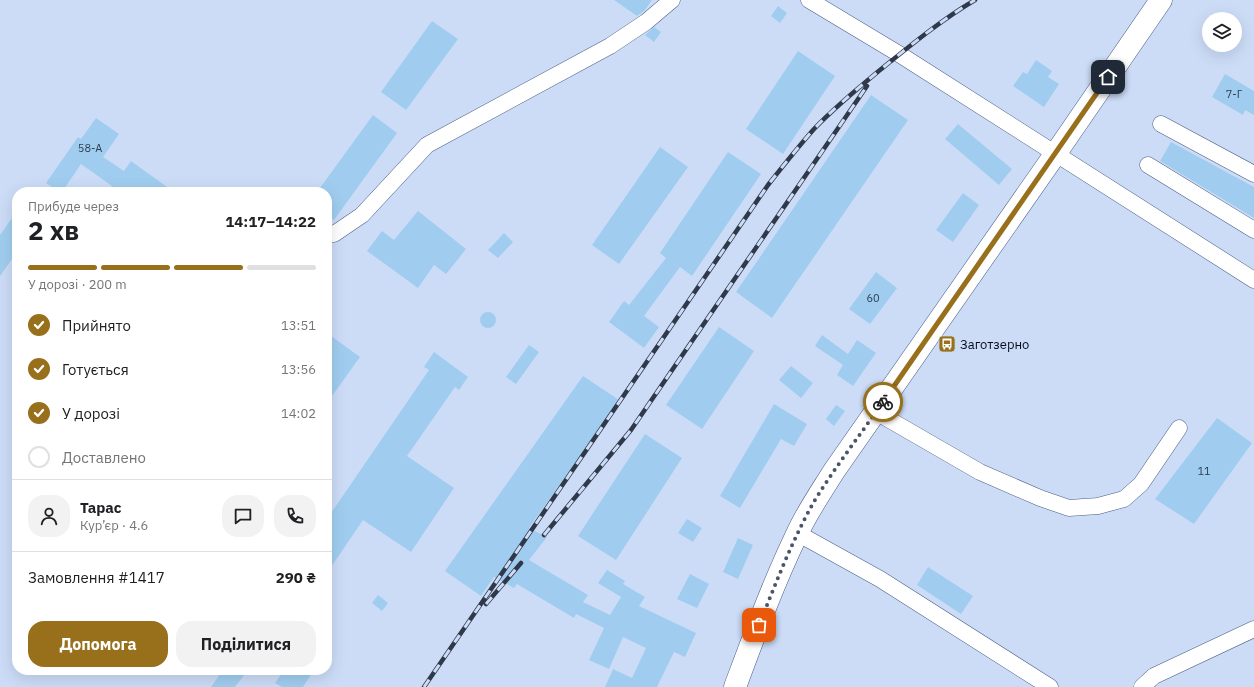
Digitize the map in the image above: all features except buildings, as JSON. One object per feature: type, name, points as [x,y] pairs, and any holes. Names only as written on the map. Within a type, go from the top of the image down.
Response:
[{"type":"highway","points":[[735,687],[797,533],[815,501],[834,471],[1161,0]]},
{"type":"lane","points":[[332,234],[334,234],[362,215],[427,145],[610,46],[646,22],[672,0]]},
{"type":"lane","points":[[809,0],[899,54],[1254,280]]},
{"type":"lane","points":[[1161,124],[1254,174]]},
{"type":"lane","points":[[1148,165],[1254,230]]},
{"type":"lane","points":[[876,412],[980,472],[1040,498],[1069,508],[1098,506],[1124,499],[1141,484],[1179,428]]},
{"type":"lane","points":[[797,533],[880,579],[1050,687]]},
{"type":"lane","points":[[1142,687],[1154,676],[1254,629]]},
{"type":"railway","points":[[424,687],[768,185],[814,129],[830,113],[926,33],[975,0]]},
{"type":"railway","points":[[544,535],[631,430],[867,86]]},
{"type":"railway","points":[[486,604],[521,563]]},
{"type":"way so far","points":[[759,625],[797,533],[834,471],[883,402]]},
{"type":"place","name":"Заготзерно","points":[[947,344]]},
{"type":"route","points":[[883,402],[1108,77]]}]
